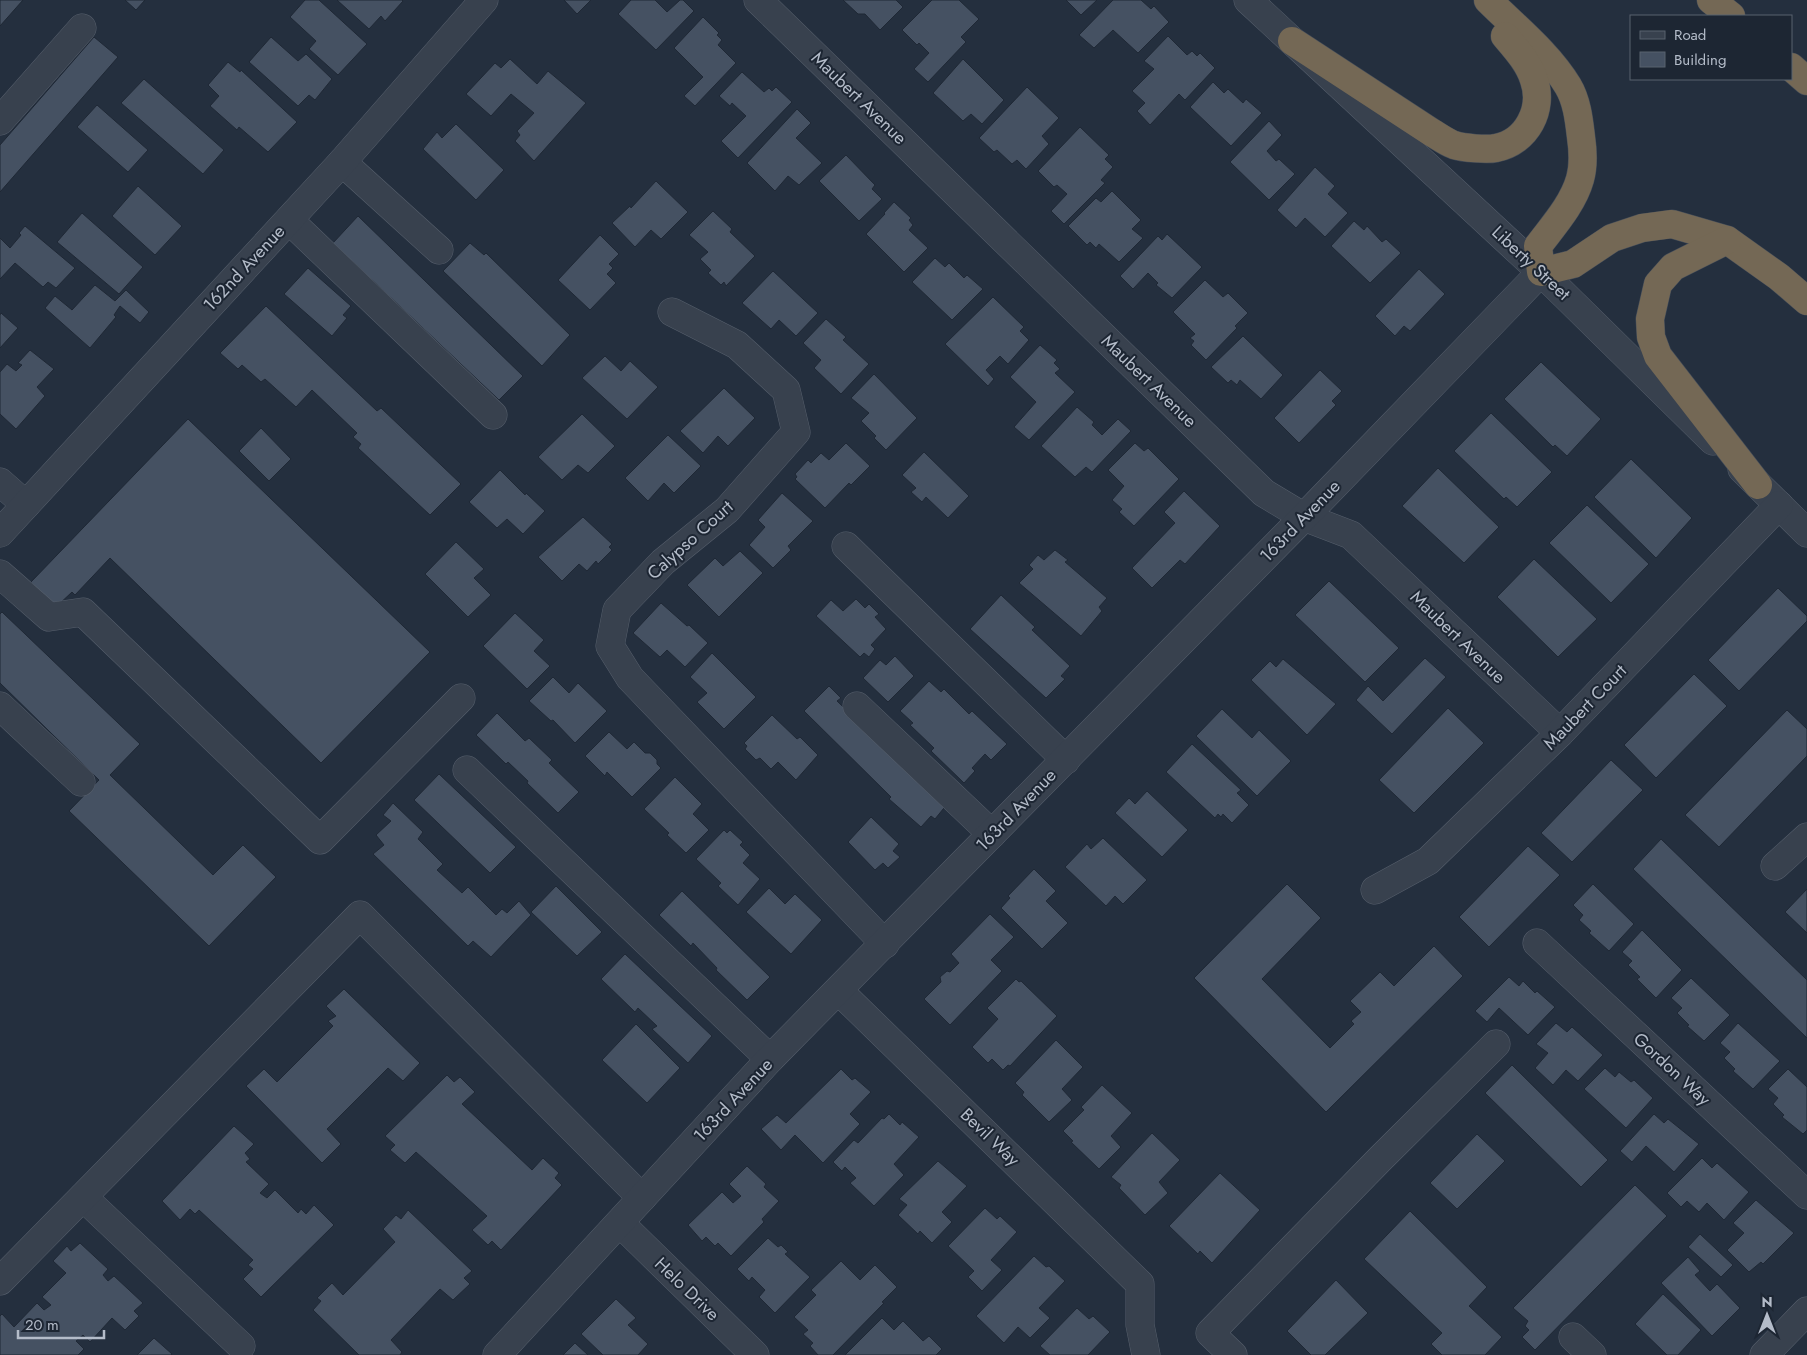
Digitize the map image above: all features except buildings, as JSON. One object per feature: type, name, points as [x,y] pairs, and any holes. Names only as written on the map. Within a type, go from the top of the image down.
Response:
[{"type":"highway","points":[[1292,41],[1454,145],[1496,148],[1515,140],[1531,124],[1538,104],[1535,81],[1524,59],[1475,0]]},
{"type":"highway","points":[[1488,0],[1537,48],[1554,68],[1568,87],[1577,110],[1584,156],[1580,179],[1568,204],[1538,246],[1541,272],[1573,264],[1612,238],[1642,228],[1672,224],[1727,240],[1779,277],[1807,301]]},
{"type":"highway","points":[[1711,0],[1730,15]]},
{"type":"highway","points":[[1792,68],[1807,81]]},
{"type":"highway","points":[[1727,240],[1673,267],[1658,284],[1650,319],[1651,338],[1658,356],[1758,485]]},
{"type":"street","name":"162nd Avenue","points":[[0,532],[342,162],[484,0]]},
{"type":"street","name":"Maubert Avenue","points":[[758,0],[1264,493],[1304,517],[1351,535],[1560,733]]},
{"type":"street","name":"Liberty Street","points":[[1248,0],[1541,272],[1807,533]]},
{"type":"street","points":[[0,121],[82,28]]},
{"type":"street","points":[[342,162],[438,250]]},
{"type":"street","points":[[289,220],[493,415]]},
{"type":"street","name":"163rd Avenue","points":[[497,1355],[770,1059],[1066,760],[1541,272]]},
{"type":"street","name":"Calypso Court","points":[[672,312],[737,345],[786,390],[796,432],[727,510],[662,562],[617,610],[610,646],[630,678],[885,944]]},
{"type":"street","points":[[0,482],[26,505]]},
{"type":"street","name":"Maubert Court","points":[[1375,890],[1428,861],[1560,733],[1779,505]]},
{"type":"street","points":[[846,546],[1066,760]]},
{"type":"street","points":[[0,574],[49,617],[83,612],[320,840],[461,698]]},
{"type":"street","points":[[0,706],[81,782]]},
{"type":"street","points":[[856,706],[992,834]]},
{"type":"street","points":[[467,770],[770,1059]]},
{"type":"street","points":[[1775,866],[1807,836]]},
{"type":"street","points":[[0,1281],[360,916],[642,1198]]},
{"type":"street","name":"Gordon Way","points":[[1537,943],[1807,1195]]},
{"type":"street","name":"Bevil Way","points":[[839,991],[1140,1284],[1140,1325],[1146,1355]]},
{"type":"street","points":[[1233,1355],[1210,1333],[1381,1158],[1496,1044]]},
{"type":"street","points":[[83,1197],[241,1346]]},
{"type":"street","name":"Helo Drive","points":[[620,1223],[755,1355]]},
{"type":"street","points":[[1764,1355],[1807,1310]]}]
